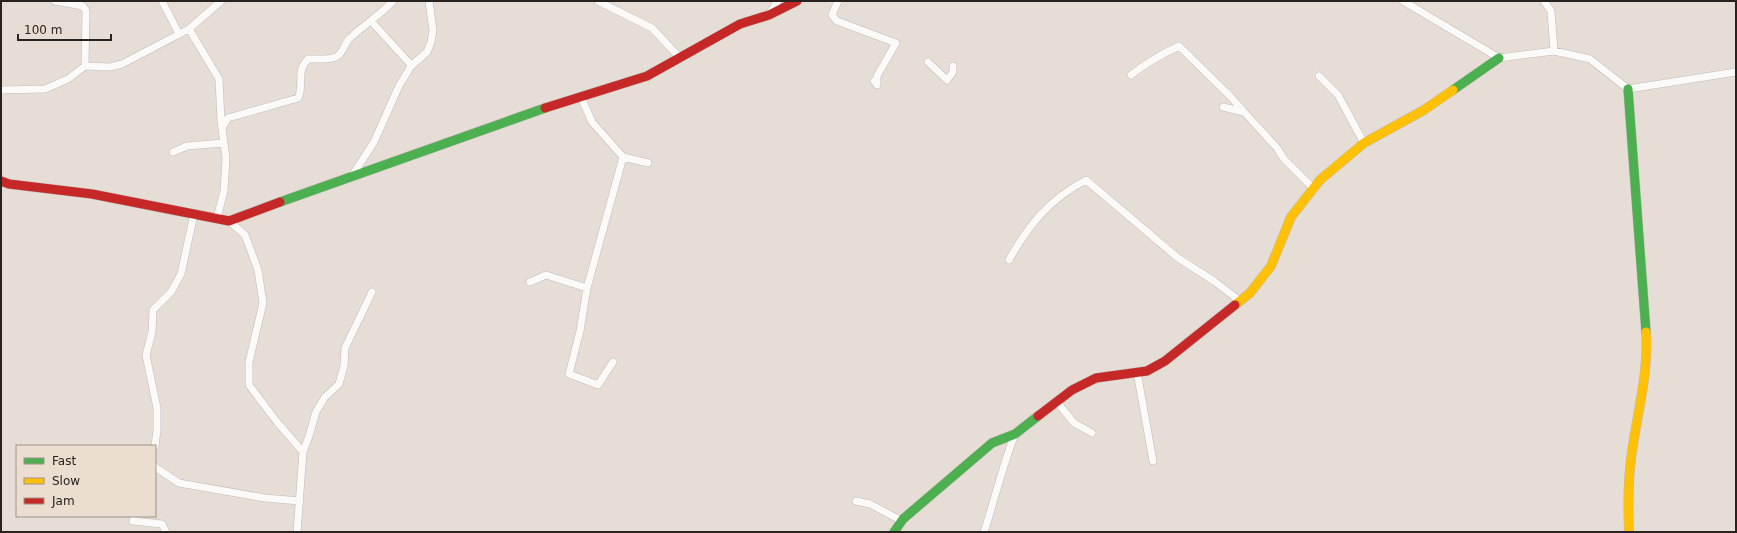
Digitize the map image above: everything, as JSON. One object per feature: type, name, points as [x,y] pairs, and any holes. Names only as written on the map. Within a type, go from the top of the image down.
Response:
[{"type":"street","points":[[55,1],[83,6],[86,11],[85,66]]},
{"type":"street","points":[[162,1],[179,34]]},
{"type":"street","points":[[1,90],[45,89],[68,79],[85,66],[110,67],[122,64],[189,29],[222,1]]},
{"type":"street","points":[[222,128],[228,118],[298,98],[301,91],[300,75],[302,65],[308,59],[335,58],[342,52],[346,42],[382,12],[392,1]]},
{"type":"street","points":[[352,176],[374,142],[399,86],[412,66],[427,52],[431,42],[433,30],[429,1]]},
{"type":"street","points":[[598,1],[652,28],[680,58]]},
{"type":"street","points":[[769,14],[778,1]]},
{"type":"street","points":[[229,221],[316,188],[532,112],[647,76],[740,24],[769,14],[798,1]]},
{"type":"street","points":[[838,1],[832,15],[837,21],[896,43],[877,76],[877,85],[874,81]]},
{"type":"street","points":[[1403,1],[1499,58]]},
{"type":"street","points":[[1544,1],[1551,11],[1554,50]]},
{"type":"street","points":[[371,21],[412,66]]},
{"type":"street","points":[[189,29],[219,79],[222,128],[226,158],[224,191],[217,218]]},
{"type":"street","points":[[1132,75],[1160,55],[1179,46],[1231,96],[1277,148],[1284,159],[1314,189]]},
{"type":"street","points":[[894,532],[902,521],[992,443],[1015,434],[1072,390],[1096,378],[1147,371],[1165,361],[1250,293],[1271,266],[1291,217],[1320,180],[1364,143],[1424,110],[1499,58],[1554,50],[1590,59],[1628,89],[1736,72]]},
{"type":"street","points":[[928,62],[947,80],[953,72],[953,66]]},
{"type":"street","points":[[1319,76],[1338,95],[1364,143]]},
{"type":"street","points":[[1628,89],[1647,344],[1642,397],[1631,458],[1628,492],[1629,532]]},
{"type":"street","points":[[580,97],[592,122],[623,157],[648,163]]},
{"type":"street","points":[[1223,107],[1244,112]]},
{"type":"street","points":[[173,152],[188,146],[224,143]]},
{"type":"street","points":[[613,362],[598,385],[569,374],[580,331],[587,288],[623,157]]},
{"type":"street","points":[[1009,260],[1021,238],[1031,224],[1046,208],[1069,189],[1086,180],[1178,258],[1214,281],[1240,301]]},
{"type":"street","points":[[1,182],[92,194],[217,218],[229,221],[245,235],[258,270],[263,303],[249,362],[250,386],[277,422],[303,452]]},
{"type":"street","points":[[155,445],[157,408],[146,355],[152,332],[153,310],[171,292],[182,274],[194,214]]},
{"type":"street","points":[[530,282],[546,275],[587,288]]},
{"type":"street","points":[[297,532],[303,452],[310,436],[316,412],[325,397],[339,384],[344,366],[345,348],[372,292]]},
{"type":"street","points":[[1137,372],[1153,461]]},
{"type":"street","points":[[1057,402],[1074,423],[1092,432]]},
{"type":"street","points":[[984,532],[995,499],[1003,463],[1015,434]]},
{"type":"street","points":[[156,468],[179,483],[265,498],[300,501]]},
{"type":"street","points":[[856,501],[870,504],[902,521]]},
{"type":"street","points":[[134,517],[133,521],[162,524],[166,532]]},
{"type":"traffic: fast","points":[[1453,90],[1499,58]]},
{"type":"traffic: fast","points":[[1628,89],[1646,332]]},
{"type":"traffic: fast","points":[[280,202],[545,108]]},
{"type":"traffic: fast","points":[[894,532],[903,519],[992,443],[1015,434],[1038,416]]},
{"type":"traffic: slow","points":[[1235,305],[1250,293],[1271,266],[1291,217],[1320,180],[1364,143],[1424,110],[1453,90]]},
{"type":"traffic: slow","points":[[1629,532],[1628,495],[1630,468],[1646,364],[1646,332]]},
{"type":"traffic: jam","points":[[545,108],[647,76],[740,24],[769,15],[797,1]]},
{"type":"traffic: jam","points":[[1,181],[9,184],[92,194],[229,221],[280,202]]},
{"type":"traffic: jam","points":[[1038,416],[1072,390],[1096,378],[1147,371],[1165,361],[1235,305]]}]
